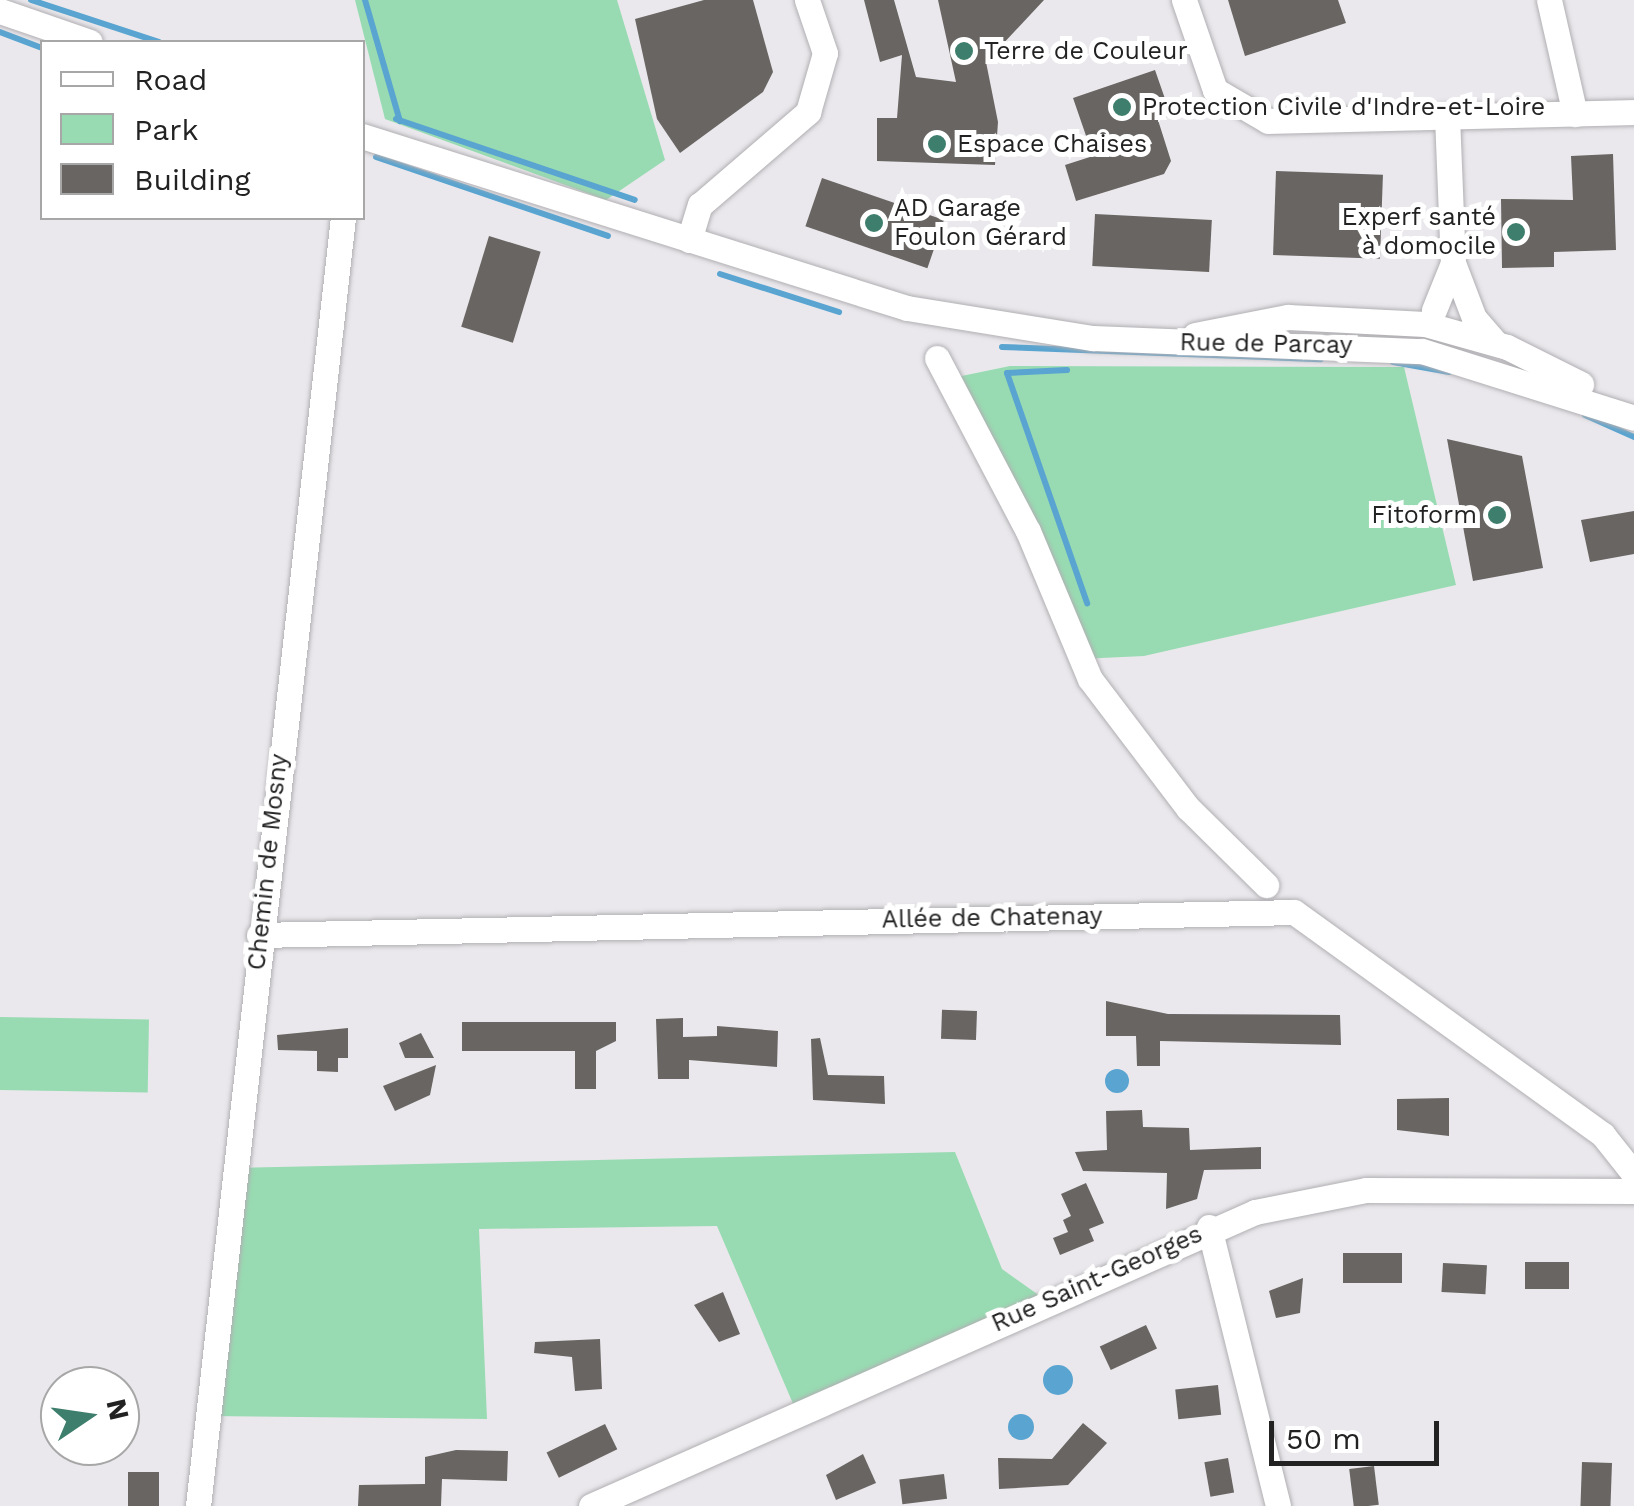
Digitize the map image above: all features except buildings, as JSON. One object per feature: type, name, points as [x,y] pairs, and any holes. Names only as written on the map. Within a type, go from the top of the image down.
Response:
[{"type":"street","points":[[688,240],[700,205],[808,112],[825,53],[807,0]]},
{"type":"street","points":[[1184,0],[1215,90],[1247,115],[1634,112]]},
{"type":"street","points":[[1549,0],[1575,114]]},
{"type":"street","points":[[0,11],[84,40]]},
{"type":"street","points":[[1439,327],[1452,264],[1447,116]]},
{"type":"street","points":[[365,137],[907,308],[1152,340]]},
{"type":"street","name":"Chemin de Mosny","points":[[198,1506],[342,220]]},
{"type":"street","points":[[1452,264],[1465,299],[1497,344]]},
{"type":"street","points":[[1290,344],[1439,327],[1465,299]]},
{"type":"street","name":"Rue de Parcay","points":[[1152,340],[1288,317],[1439,327],[1497,344],[1626,414]]},
{"type":"street","points":[[1439,327],[1470,362]]},
{"type":"street","name":"Rue de Parcay","points":[[1152,340],[1381,346],[1470,362],[1626,414]]},
{"type":"street","points":[[937,358],[1028,531],[1090,679],[1152,767],[1294,912],[1603,1135],[1634,1174]]},
{"type":"street","name":"Allée de Chatenay","points":[[259,935],[1294,912]]},
{"type":"street","name":"Rue Saint-Georges","points":[[591,1506],[1209,1227],[1366,1190],[1634,1191]]},
{"type":"street","points":[[1209,1227],[1278,1506]]},
{"type":"green space","points":[[355,0],[617,0],[665,160],[606,200],[385,119]]},
{"type":"green space","points":[[1010,366],[1404,367],[1456,585],[1144,656],[1080,659],[952,378]]},
{"type":"green space","points":[[0,1017],[149,1020],[148,1093],[0,1090]]},
{"type":"green space","points":[[955,1152],[1002,1269],[1047,1301],[797,1413],[717,1226],[479,1229],[487,1419],[208,1416],[236,1168]]},
{"type":"water","points":[[1117,1069],[1129,1081],[1117,1093],[1105,1081]]},
{"type":"water","points":[[1058,1365],[1069,1369],[1073,1380],[1069,1391],[1058,1395],[1047,1391],[1043,1380],[1047,1369]]},
{"type":"water","points":[[1021,1414],[1030,1418],[1034,1427],[1030,1436],[1021,1440],[1012,1436],[1008,1427],[1012,1418]]},
{"type":"waterway","points":[[31,0],[153,40]]},
{"type":"waterway","points":[[365,0],[400,121]]},
{"type":"waterway","points":[[0,32],[40,47]]},
{"type":"waterway","points":[[396,119],[635,200]]},
{"type":"waterway","points":[[376,157],[608,236]]},
{"type":"waterway","points":[[720,274],[839,312]]},
{"type":"waterway","points":[[1002,347],[1321,359]]},
{"type":"waterway","points":[[1393,362],[1449,372]]},
{"type":"waterway","points":[[1067,370],[1007,373],[1087,603]]},
{"type":"waterway","points":[[1585,415],[1634,437]]},
{"type":"place","name":"Terre de Couleur","points":[[964,51]]},
{"type":"place","name":"Protection Civile d'Indre-et-Loire","points":[[1122,107]]},
{"type":"place","name":"Espace Chaises","points":[[937,144]]},
{"type":"place","name":"AD Garage Foulon Gérard","points":[[874,223]]},
{"type":"place","name":"Experf santé à domocile","points":[[1516,232]]},
{"type":"place","name":"Fitoform","points":[[1497,515]]}]
